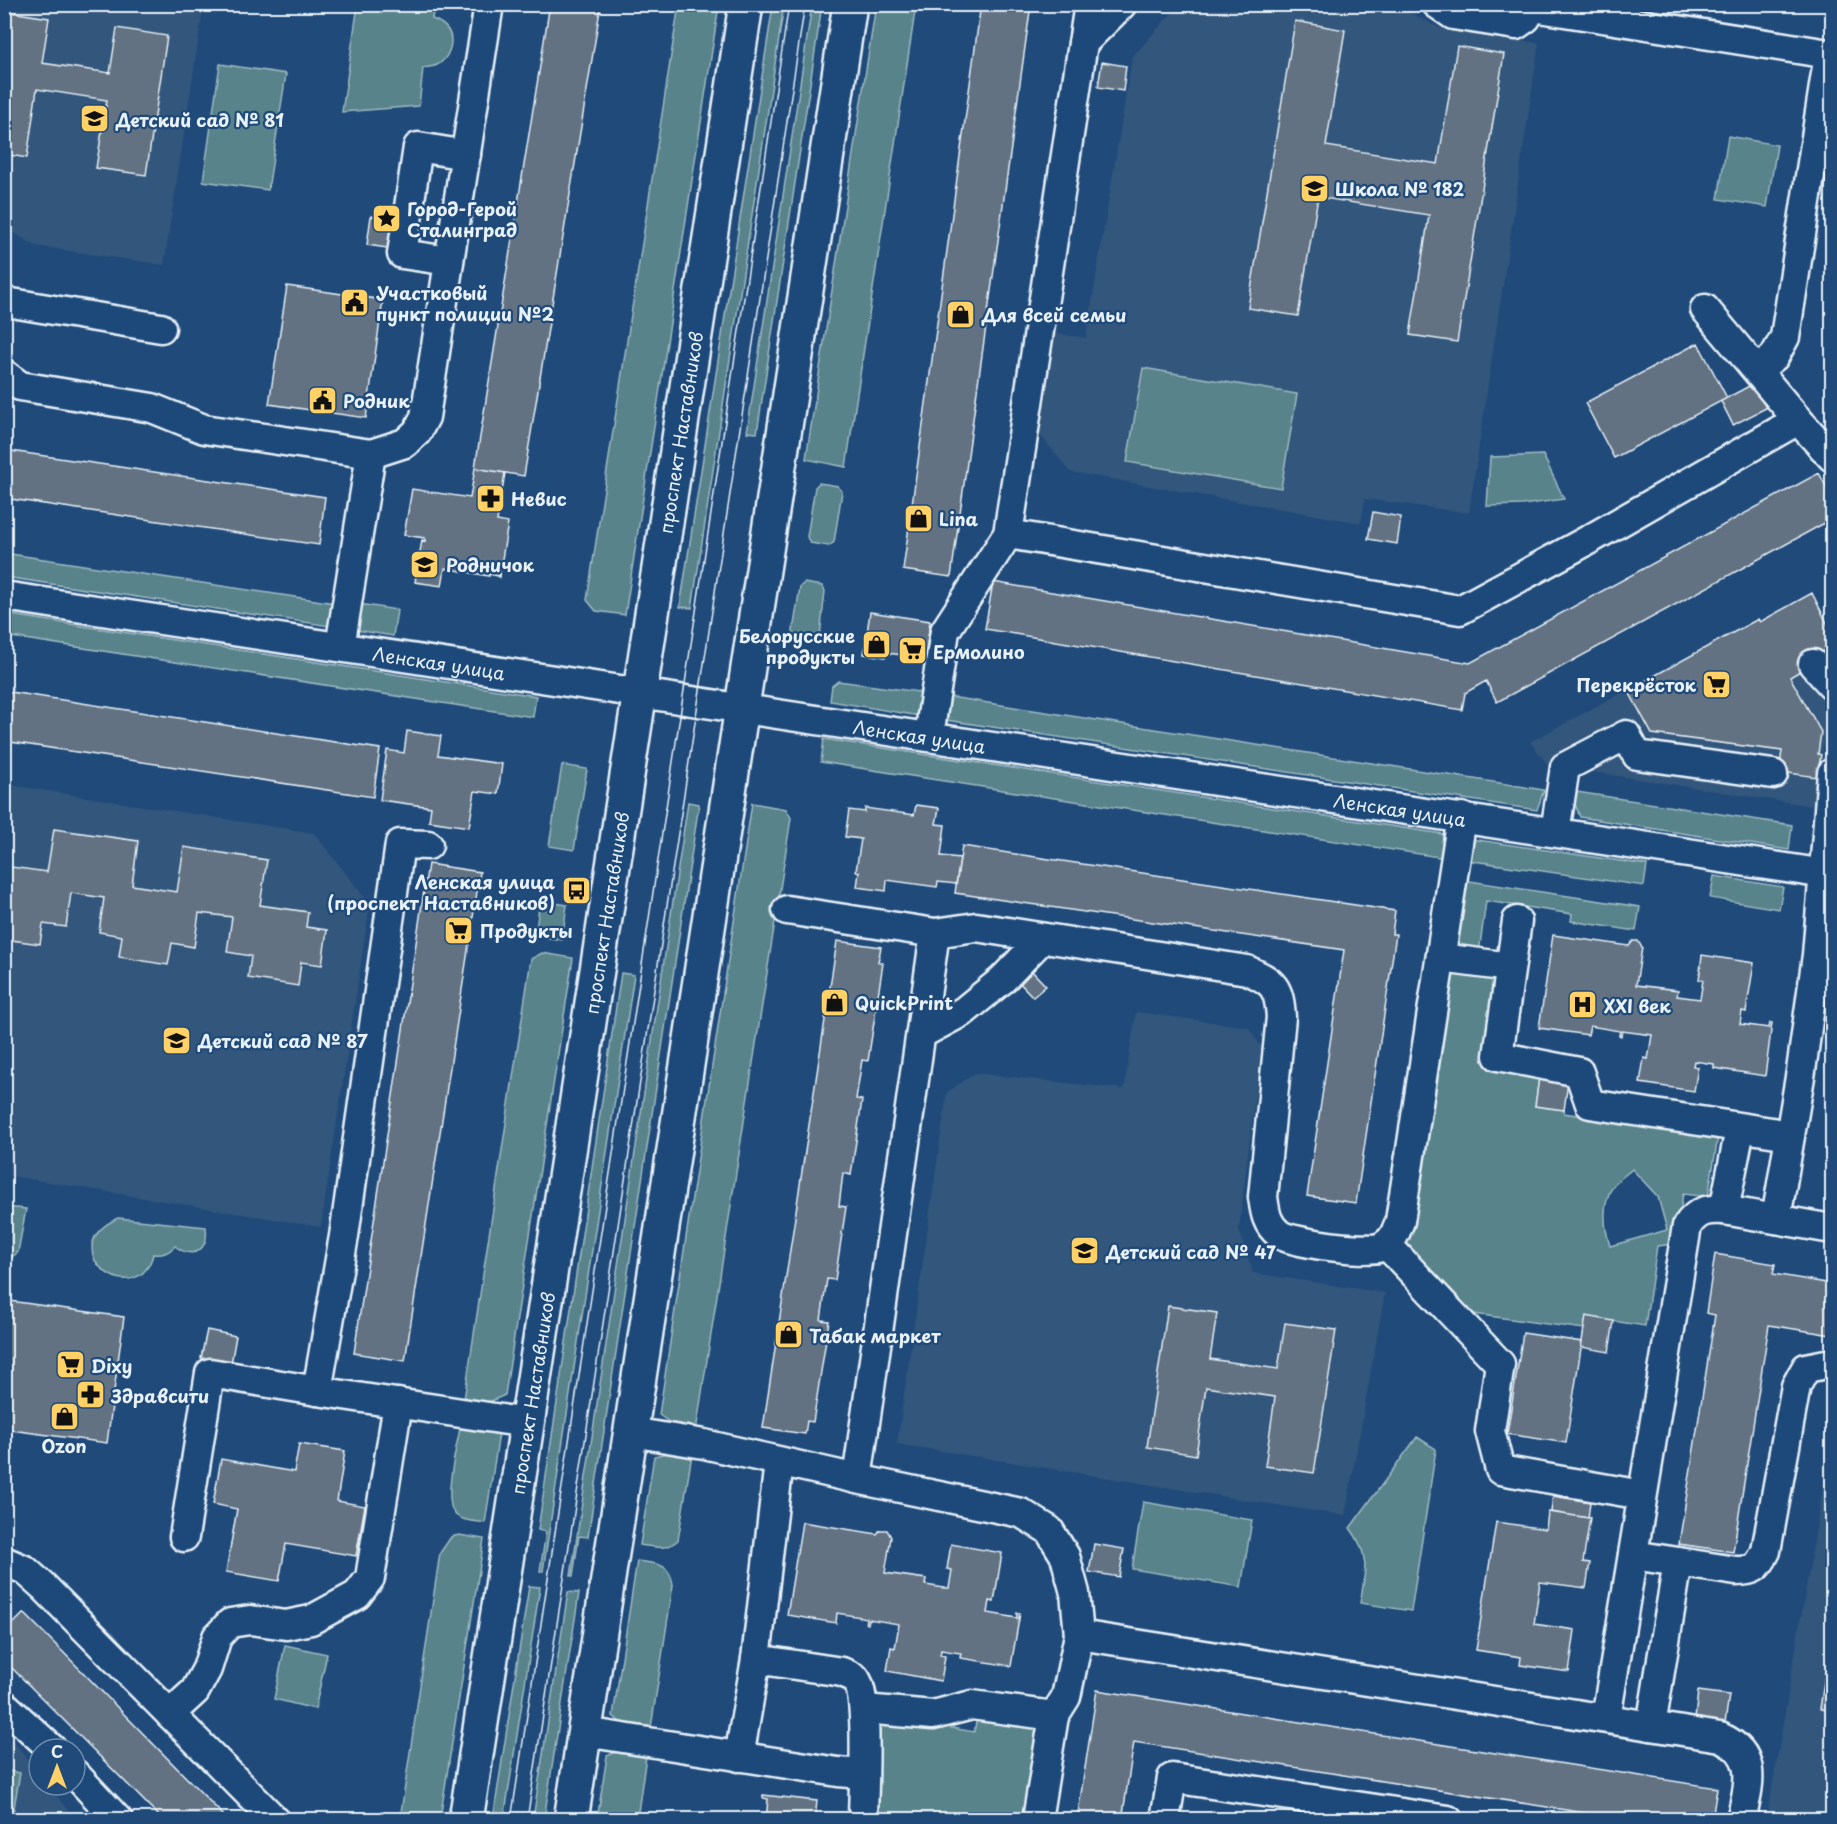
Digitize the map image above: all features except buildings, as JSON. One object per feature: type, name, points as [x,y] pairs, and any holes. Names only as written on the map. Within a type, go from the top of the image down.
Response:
[{"type":"main road","name":"проспект Наставников","points":[[466,1820],[746,4]]},
{"type":"main road","points":[[571,1820],[850,4]]},
{"type":"street","points":[[4,374],[20,387],[152,408],[204,429],[371,454],[405,443],[417,432],[425,417],[489,4]]},
{"type":"street","points":[[929,736],[945,631],[1008,534],[1089,4]]},
{"type":"street","points":[[1083,43],[1122,4]]},
{"type":"street","points":[[1437,4],[1453,15],[1516,25],[1526,18],[1534,6],[1829,54],[1785,337],[1774,357],[1756,370]]},
{"type":"street","points":[[449,261],[402,254],[418,147],[466,155]]},
{"type":"street","points":[[5,304],[161,328]]},
{"type":"street","points":[[1705,309],[1798,420],[1833,457]]},
{"type":"street","points":[[1008,534],[1460,610],[1592,538],[1798,420]]},
{"type":"street","points":[[340,647],[371,454]]},
{"type":"street","name":"Ленская улица","points":[[4,596],[1828,874]]},
{"type":"street","points":[[1813,664],[1833,685]]},
{"type":"street","points":[[1555,832],[1565,767],[1626,735],[1637,754],[1773,774]]},
{"type":"street","points":[[1776,1219],[1828,874],[1833,773]]},
{"type":"street","points":[[787,910],[935,933],[976,927],[1246,970],[1269,979],[1280,998],[1281,1017],[1263,1197],[1267,1220],[1279,1235],[1304,1242],[1367,1251],[1380,1248],[1394,1237],[1400,1221],[1462,818]]},
{"type":"street","points":[[317,1391],[344,1236],[400,844],[428,845]]},
{"type":"street","points":[[1517,921],[1498,1056],[1579,1072],[1590,1104],[1790,1135]]},
{"type":"street","points":[[857,1479],[935,933]]},
{"type":"street","points":[[921,1034],[963,1011],[1002,980],[1043,938]]},
{"type":"street","points":[[1441,958],[1510,967]]},
{"type":"street","points":[[1724,1209],[1740,1129]]},
{"type":"street","points":[[1606,1718],[1687,1226],[1695,1215],[1707,1209],[1724,1209],[1833,1229]]},
{"type":"street","points":[[1386,1244],[1500,1364],[1490,1431],[1500,1470],[1642,1495]]},
{"type":"street","points":[[1633,1555],[1736,1571],[1750,1571],[1761,1564],[1766,1551],[1796,1386],[1806,1368],[1833,1365]]},
{"type":"street","points":[[184,1537],[210,1373],[527,1424]]},
{"type":"street","points":[[170,1714],[195,1691],[207,1669],[217,1636],[230,1623],[250,1620],[286,1625],[311,1620],[357,1596],[370,1578],[398,1403]]},
{"type":"street","points":[[631,1432],[704,1444],[1021,1513],[1048,1530],[1065,1556],[1075,1593],[1079,1635],[1066,1697],[1054,1716],[1037,1820]]},
{"type":"street","points":[[739,1757],[756,1659],[780,1462]]},
{"type":"street","points":[[4,1561],[25,1570],[43,1586],[275,1820]]},
{"type":"street","points":[[1651,1726],[1678,1562]]},
{"type":"street","points":[[1079,1635],[1720,1737],[1735,1743],[1745,1754],[1748,1769],[1741,1820]]},
{"type":"street","points":[[756,1659],[842,1672],[854,1678],[860,1689],[864,1708],[863,1820]]},
{"type":"street","points":[[4,1705],[39,1737]]},
{"type":"street","points":[[864,1708],[933,1715],[972,1705],[1054,1716]]},
{"type":"street","points":[[585,1732],[863,1774]]},
{"type":"street","points":[[1166,1820],[1172,1778],[1448,1820]]},
{"type":"street","points":[[87,1787],[118,1820]]},
{"type":"shaded area","name":"Детский сад № 81","points":[[175,4],[203,10],[164,265],[36,246],[5,228],[5,5]]},
{"type":"shaded area","name":"Школа № 182","points":[[1179,5],[1395,5],[1440,28],[1539,43],[1469,513],[1365,499],[1361,523],[1070,472],[1037,431],[1053,333],[1086,338],[1132,57]]},
{"type":"shaded area","points":[[1812,593],[1832,633],[1832,654],[1817,807],[1548,765],[1530,742],[1758,619],[1760,622]]},
{"type":"shaded area","name":"Детский сад № 87","points":[[4,784],[314,833],[370,904],[321,1227],[5,1175]]},
{"type":"shaded area","name":"Детский сад № 47","points":[[1136,1012],[1249,1027],[1261,1047],[1239,1229],[1253,1273],[1385,1293],[1345,1516],[897,1444],[947,1092],[975,1073],[1124,1089]]},
{"type":"shaded area","points":[[1832,1434],[1832,1819],[1817,1819],[1768,1812]]},
{"type":"shaded area","points":[[4,1729],[27,1758],[27,1797],[58,1797],[75,1819],[5,1819]]},
{"type":"green space","points":[[679,4],[719,5],[625,615],[596,611],[587,600]]},
{"type":"green space","points":[[358,5],[434,5],[432,19],[445,26],[450,34],[451,44],[445,59],[435,66],[423,68],[419,106],[342,112]]},
{"type":"green space","points":[[773,5],[784,5],[692,608],[680,607]]},
{"type":"green space","points":[[812,5],[822,5],[757,433],[747,432]]},
{"type":"green space","points":[[876,5],[916,5],[846,467],[806,459]]},
{"type":"green space","points":[[220,64],[286,74],[268,190],[203,181]]},
{"type":"green space","points":[[1728,136],[1777,145],[1767,207],[1718,199]]},
{"type":"green space","points":[[1143,368],[1297,394],[1281,488],[1127,462]]},
{"type":"green space","points":[[1543,455],[1564,499],[1523,505],[1487,506],[1490,457]]},
{"type":"green space","points":[[819,483],[838,486],[842,492],[834,542],[829,546],[810,543],[807,537],[815,487]]},
{"type":"green space","points":[[4,553],[334,603],[330,626],[5,577]]},
{"type":"green space","points":[[804,583],[822,586],[825,591],[820,636],[814,639],[796,637],[793,631],[800,587]]},
{"type":"green space","points":[[359,604],[397,610],[393,636],[355,630]]},
{"type":"green space","points":[[5,614],[536,696],[533,717],[5,636]]},
{"type":"green space","points":[[838,681],[927,693],[919,716],[830,701],[832,686]]},
{"type":"green space","points":[[944,696],[1544,790],[1537,810],[946,720]]},
{"type":"green space","points":[[824,739],[1449,835],[1445,858],[821,762]]},
{"type":"green space","points":[[562,765],[587,769],[574,850],[549,846]]},
{"type":"green space","points":[[1570,791],[1792,825],[1789,850],[1580,817]]},
{"type":"green space","points":[[688,802],[699,804],[588,1537],[579,1536],[573,1576],[571,1576]]},
{"type":"green space","points":[[752,803],[786,809],[791,818],[696,1431],[678,1428],[659,1415]]},
{"type":"green space","points":[[1471,839],[1647,865],[1644,886],[1467,860]]},
{"type":"green space","points":[[1714,876],[1783,887],[1779,909],[1710,898]]},
{"type":"green space","points":[[1463,880],[1640,907],[1636,931],[1571,921],[1572,914],[1486,901],[1479,953],[1453,949]]},
{"type":"green space","points":[[548,902],[567,905],[562,940],[543,937],[536,930],[539,907]]},
{"type":"green space","points":[[542,953],[573,958],[505,1395],[489,1402],[464,1400],[531,959]]},
{"type":"green space","points":[[1447,965],[1501,972],[1490,1060],[1539,1078],[1535,1106],[1564,1110],[1564,1113],[1718,1137],[1708,1197],[1683,1194],[1675,1244],[1657,1246],[1645,1326],[1586,1317],[1584,1329],[1466,1313],[1404,1248]],"holes":[[[1632,1169],[1658,1197],[1667,1230],[1610,1246],[1606,1231],[1605,1207],[1616,1183]]]},
{"type":"green space","points":[[621,973],[634,975],[543,1571],[540,1571],[546,1532],[538,1530]]},
{"type":"green space","points":[[5,1207],[26,1209],[18,1252],[5,1263]]},
{"type":"green space","points":[[118,1218],[206,1227],[205,1241],[203,1247],[194,1252],[188,1252],[175,1246],[165,1253],[153,1254],[144,1271],[132,1279],[117,1278],[104,1271],[95,1260],[92,1246],[99,1231]]},
{"type":"green space","points":[[461,1424],[499,1433],[485,1523],[469,1521],[457,1516],[451,1506],[450,1484]]},
{"type":"green space","points":[[1417,1437],[1436,1449],[1411,1611],[1360,1603],[1365,1573],[1364,1555],[1350,1528]]},
{"type":"green space","points":[[675,1451],[692,1454],[678,1540],[665,1547],[640,1545],[654,1456]]},
{"type":"green space","points":[[1143,1502],[1252,1520],[1241,1587],[1132,1569]]},
{"type":"green space","points":[[459,1535],[484,1539],[440,1819],[400,1819],[440,1553],[451,1537]]},
{"type":"green space","points":[[637,1561],[665,1568],[669,1572],[673,1585],[650,1734],[630,1730],[613,1716]]},
{"type":"green space","points":[[529,1586],[540,1587],[504,1819],[493,1819]]},
{"type":"green space","points":[[568,1592],[579,1593],[544,1819],[533,1819]]},
{"type":"green space","points":[[285,1645],[327,1654],[315,1709],[274,1699]]},
{"type":"green space","points":[[884,1716],[974,1732],[977,1718],[1035,1723],[1038,1732],[1026,1819],[874,1819],[877,1719]]},
{"type":"green space","points":[[629,1746],[647,1749],[637,1819],[597,1820],[607,1756]]},
{"type":"green space","points":[[5,1770],[20,1773],[12,1819],[5,1819]]},
{"type":"tram line","points":[[511,1820],[789,4]]},
{"type":"tram line","points":[[527,1820],[805,4]]},
{"type":"place","name":"Детский сад № 81","points":[[95,119]]},
{"type":"place","name":"Школа № 182","points":[[1314,188]]},
{"type":"place","name":"Город-Герой Сталинград","points":[[386,218]]},
{"type":"place","name":"Участковый пункт полиции №2","points":[[355,302]]},
{"type":"place","name":"Для всей семьи","points":[[961,314]]},
{"type":"place","name":"Родник","points":[[322,400]]},
{"type":"place","name":"Невис","points":[[490,498]]},
{"type":"place","name":"Lina","points":[[918,518]]},
{"type":"place","name":"Родничок","points":[[425,564]]},
{"type":"place","name":"Белорусские продукты","points":[[876,645]]},
{"type":"place","name":"Ермолино","points":[[912,651]]},
{"type":"place","name":"Перекрёсток","points":[[1717,684]]},
{"type":"place","name":"Ленская улица (проспект Наставников)","points":[[576,891]]},
{"type":"place","name":"Продукты","points":[[459,930]]},
{"type":"place","name":"QuickPrint","points":[[834,1002]]},
{"type":"place","name":"XXI век","points":[[1583,1005]]},
{"type":"place","name":"Детский сад № 87","points":[[177,1040]]},
{"type":"place","name":"Детский сад № 47","points":[[1085,1251]]},
{"type":"place","name":"Табак маркет","points":[[788,1335]]},
{"type":"place","name":"Dixy","points":[[70,1365]]},
{"type":"place","name":"Здравсити","points":[[90,1395]]},
{"type":"place","name":"Ozon","points":[[64,1416]]}]
